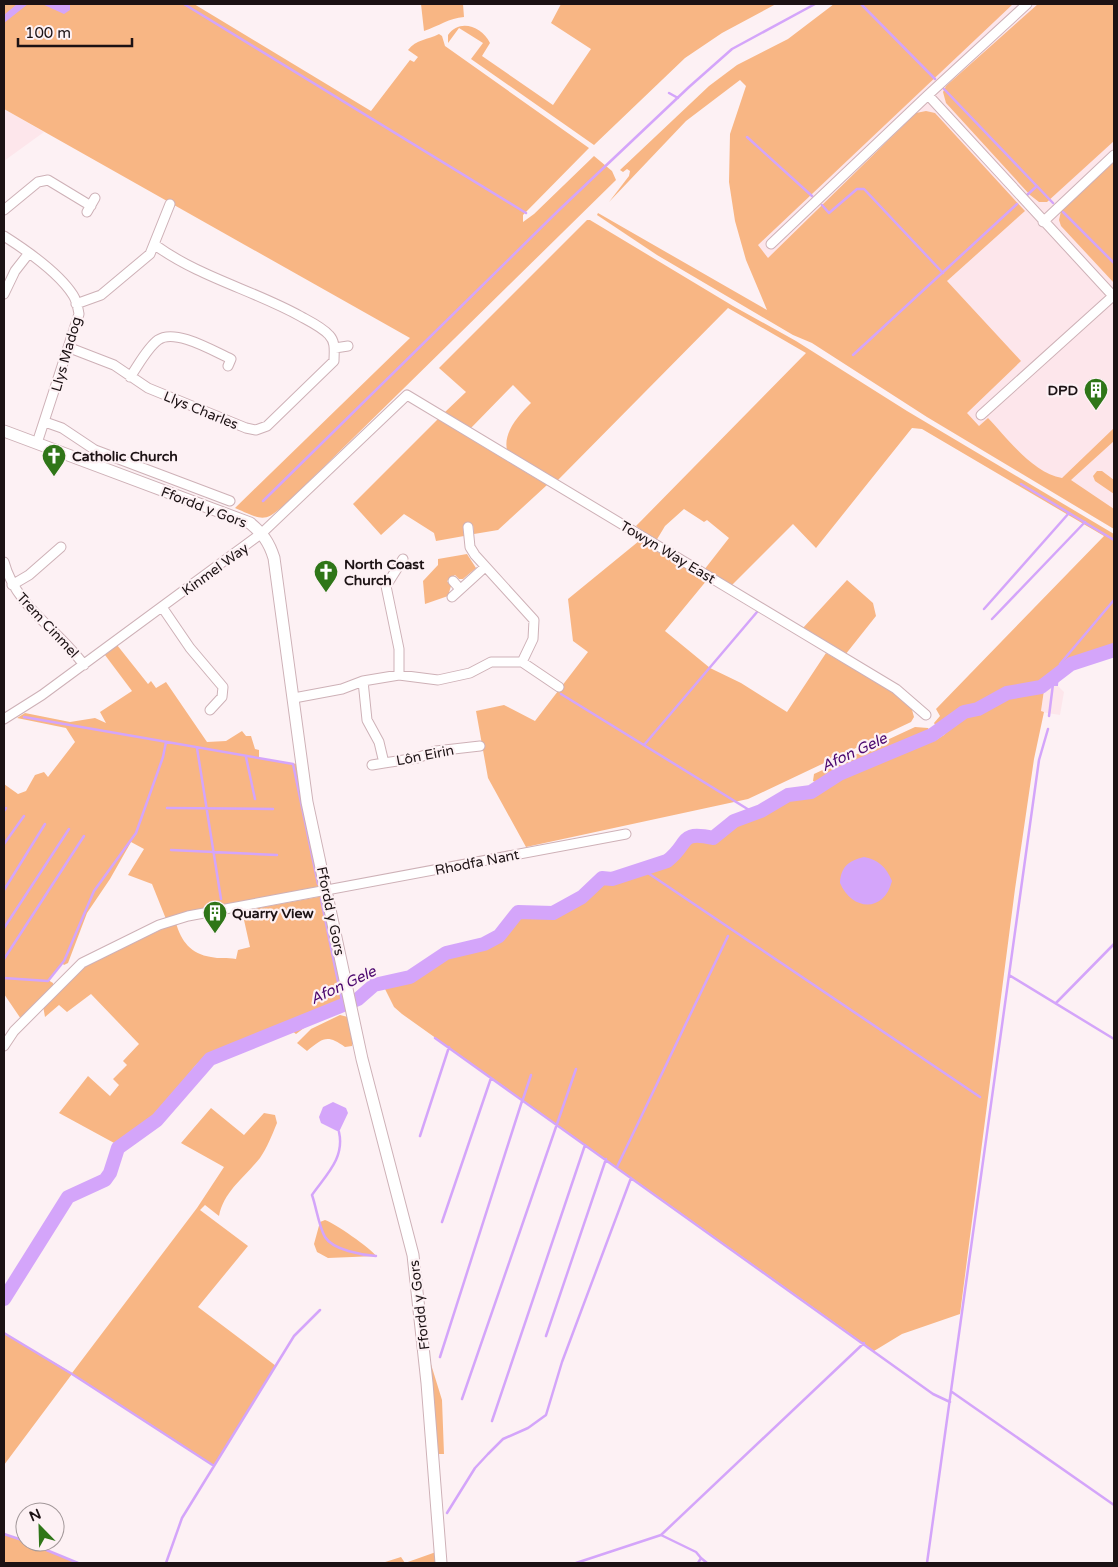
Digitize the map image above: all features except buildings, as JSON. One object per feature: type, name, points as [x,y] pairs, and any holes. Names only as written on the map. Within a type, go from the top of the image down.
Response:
[{"type":"street","points":[[772,244],[928,95],[1027,4]]},
{"type":"street","points":[[928,95],[1114,297],[981,415]]},
{"type":"street","points":[[1043,222],[1114,155]]},
{"type":"street","points":[[4,210],[38,182],[48,180],[91,205]]},
{"type":"street","points":[[76,304],[101,295],[150,254],[155,246],[170,204]]},
{"type":"street","name":"Llys Madog","points":[[4,236],[65,284],[74,297],[79,314],[70,348],[38,443]]},
{"type":"street","points":[[155,246],[178,262],[287,309],[318,326],[330,335],[335,348],[348,346]]},
{"type":"street","points":[[4,294],[15,270],[28,253]]},
{"type":"street","points":[[130,377],[157,341],[166,336],[179,337],[231,358],[228,366]]},
{"type":"street","name":"Llys Charles","points":[[70,348],[114,365],[148,388],[246,428],[256,430],[267,426],[334,361],[335,348]]},
{"type":"street","name":"Kinmel Way","points":[[4,720],[84,665],[262,533],[407,395]]},
{"type":"street","name":"Towyn Way East","points":[[407,395],[896,689],[926,715]]},
{"type":"street","points":[[45,422],[68,431],[95,450],[230,501]]},
{"type":"street","name":"Ffordd y Gors","points":[[4,431],[250,524],[262,533],[274,558],[308,802],[362,1059],[413,1255],[427,1383],[441,1563]]},
{"type":"street","points":[[468,527],[470,548],[534,620],[533,640],[522,662]]},
{"type":"street","name":"Trem Cinmel","points":[[12,584],[29,575],[58,549],[48,544]]},
{"type":"street","points":[[399,675],[398,648],[386,586],[399,572],[403,559]]},
{"type":"street","name":"Trem Cinmel","points":[[4,562],[18,596],[69,646],[84,665]]},
{"type":"street","points":[[452,597],[485,567]]},
{"type":"street","points":[[453,581],[460,589]]},
{"type":"street","points":[[162,607],[190,648],[223,687],[222,697],[210,710]]},
{"type":"street","points":[[294,698],[342,689],[363,681],[399,675],[438,680],[470,673],[492,662],[522,662],[559,687]]},
{"type":"street","name":"Lôn Eirin","points":[[363,681],[367,720],[380,742],[384,763]]},
{"type":"street","name":"Lôn Eirin","points":[[372,765],[417,758],[436,751],[466,752],[480,746]]},
{"type":"street","name":"Rhodfa Nant","points":[[4,1046],[14,1031],[82,964],[106,950],[159,926],[188,916],[626,834]]},
{"type":"shaded area","points":[[4,4],[194,4],[371,111],[410,60],[414,62],[418,57],[408,50],[411,46],[439,34],[442,36],[445,46],[589,148],[523,215],[523,222],[534,214],[594,156],[612,171],[616,180],[289,501],[269,516],[259,517],[235,508],[410,338],[4,109]]},
{"type":"shaded area","points":[[17,4],[28,4],[4,23],[4,15]]},
{"type":"shaded area","points":[[42,4],[70,4],[70,10],[64,14]]},
{"type":"shaded area","points":[[421,4],[463,4],[464,17],[424,31]]},
{"type":"shaded area","points":[[561,4],[776,4],[722,33],[685,58],[594,145],[471,59],[483,43],[459,28],[448,43],[448,35],[458,27],[464,26],[476,29],[490,43],[482,56],[553,105],[591,49],[551,23]]},
{"type":"shaded area","points":[[834,4],[1013,4],[758,245],[768,258],[916,113],[926,111],[935,113],[1025,211],[947,281],[1021,361],[967,413],[979,426],[988,418],[1021,454],[1051,475],[1062,478],[1114,428],[1114,441],[1071,480],[1114,509],[1114,529],[927,417],[812,343],[793,335],[657,255],[597,215],[598,213],[767,310],[746,260],[735,221],[729,182],[730,134],[746,86],[740,80],[686,121],[609,202],[629,176],[630,171],[627,169],[623,172],[620,170],[709,86],[737,65],[788,39]]},
{"type":"shaded area","points":[[844,4],[1114,4],[1114,529],[927,417],[812,343],[753,249]]},
{"type":"shaded area","points":[[1038,4],[1114,4],[1114,141],[1047,202],[1039,202],[1030,195],[946,103],[943,92],[946,86]]},
{"type":"shaded area","points":[[4,109],[44,132],[4,161]]},
{"type":"shaded area","points":[[1114,161],[1114,283],[1061,226],[1059,220],[1061,211]]},
{"type":"shaded area","points":[[587,220],[590,220],[733,306],[796,341],[907,411],[1114,534],[1114,647],[1062,665],[1035,687],[1004,692],[977,707],[958,711],[937,728],[934,723],[940,716],[936,709],[1104,536],[922,429],[912,428],[816,548],[793,524],[732,585],[704,570],[729,538],[707,520],[704,522],[684,509],[665,526],[656,541],[636,526],[806,353],[728,308],[557,481],[507,450],[507,437],[513,424],[531,403],[513,385],[470,429],[444,413],[466,392],[439,368]]},
{"type":"shaded area","points":[[438,419],[547,485],[498,530],[474,534],[473,525],[463,526],[464,536],[436,541],[434,533],[404,514],[381,535],[353,504]]},
{"type":"shaded area","points":[[1097,471],[1102,471],[1114,480],[1114,494],[1095,481],[1093,476]]},
{"type":"shaded area","points":[[639,541],[707,580],[665,631],[710,668],[741,683],[787,712],[826,653],[896,693],[911,706],[914,717],[911,722],[748,799],[526,847],[488,778],[476,711],[504,705],[535,721],[588,652],[573,641],[568,599]]},
{"type":"shaded area","points":[[467,554],[476,568],[463,579],[459,579],[455,575],[447,581],[451,586],[448,596],[425,604],[423,581],[438,565],[438,559]]},
{"type":"shaded area","points":[[847,580],[873,603],[876,616],[845,655],[802,629]]},
{"type":"shaded area","points":[[117,645],[148,684],[151,681],[156,688],[166,682],[207,742],[226,741],[242,731],[246,736],[251,736],[255,749],[259,750],[259,758],[297,764],[320,886],[166,919],[152,884],[128,875],[144,849],[131,842],[110,879],[87,913],[68,963],[64,965],[62,963],[48,980],[53,983],[53,989],[21,1019],[4,994],[4,784],[18,794],[26,791],[35,775],[44,772],[48,777],[75,742],[66,728],[17,718],[25,713],[70,722],[95,718],[106,723],[100,712],[132,691],[105,655]]},
{"type":"shaded area","points":[[1089,658],[1064,671],[1058,686],[1051,686],[1050,680],[1041,687],[1018,692],[1039,686],[1062,665],[1073,660]]},
{"type":"shaded area","points":[[1051,686],[1058,686],[1064,692],[1060,715],[1041,712],[1044,690]]},
{"type":"shaded area","points":[[1044,690],[1041,711],[1044,712],[1034,759],[1015,889],[960,1314],[902,1334],[874,1351],[402,1014],[394,1007],[383,985],[414,978],[447,956],[483,947],[500,939],[519,915],[529,913],[551,917],[584,900],[602,883],[662,865],[677,856],[689,838],[712,840],[734,824],[764,812],[788,798],[812,794],[839,776],[913,745],[936,740],[944,735],[958,718],[983,710],[999,699]]},
{"type":"shaded area","points":[[915,727],[928,728],[930,731],[834,772],[818,783],[813,781],[814,774]]},
{"type":"shaded area","points":[[864,857],[874,860],[881,865],[892,881],[882,899],[875,903],[860,903],[852,899],[840,883],[846,866],[854,860]]},
{"type":"shaded area","points":[[323,897],[345,1002],[206,1056],[195,1066],[160,1110],[116,1144],[59,1113],[88,1076],[110,1096],[119,1085],[113,1079],[127,1065],[123,1061],[139,1044],[91,994],[67,1012],[59,1005],[45,1017],[43,1006],[81,969],[96,959],[176,923],[184,941],[192,950],[214,958],[236,959],[238,950],[250,947],[242,911]]},
{"type":"shaded area","points":[[346,1006],[342,1010],[308,1025],[296,1034],[292,1031]]},
{"type":"shaded area","points":[[340,1015],[348,1017],[353,1037],[352,1046],[345,1047],[334,1040],[325,1039],[307,1051],[297,1043],[311,1029]]},
{"type":"shaded area","points":[[333,1102],[346,1108],[348,1113],[339,1132],[321,1123],[319,1117],[323,1107]]},
{"type":"shaded area","points":[[211,1108],[244,1135],[264,1113],[275,1115],[277,1123],[263,1154],[225,1199],[219,1216],[205,1205],[200,1210],[248,1246],[198,1307],[276,1366],[214,1466],[72,1374],[4,1465],[4,1333],[72,1373],[197,1208],[224,1167],[181,1143]]},
{"type":"shaded area","points":[[325,1220],[352,1236],[376,1256],[328,1258],[317,1252],[314,1244],[320,1222]]},
{"type":"shaded area","points":[[430,1361],[442,1400],[444,1454],[437,1454]]},
{"type":"shaded area","points":[[4,1534],[15,1538],[15,1552],[50,1552],[78,1563],[4,1563]]},
{"type":"shaded area","points":[[436,1552],[436,1563],[405,1563]]},
{"type":"shaded area","points":[[401,1557],[405,1563],[382,1563]]},
{"type":"waterway","points":[[184,4],[526,213]]},
{"type":"waterway","points":[[263,501],[559,210],[689,87],[732,49],[815,4]]},
{"type":"waterway","points":[[861,4],[935,79]]},
{"type":"waterway","points":[[944,89],[1053,203]]},
{"type":"waterway","points":[[669,93],[678,98]]},
{"type":"waterway","points":[[747,137],[812,196]]},
{"type":"waterway","points":[[1027,195],[1037,186]]},
{"type":"waterway","points":[[822,205],[829,213],[857,189],[864,189],[943,273]]},
{"type":"waterway","points":[[853,355],[1017,204]]},
{"type":"waterway","points":[[1063,212],[1114,263]]},
{"type":"waterway","points":[[1021,484],[1114,540]]},
{"type":"waterway","points":[[984,609],[1069,513]]},
{"type":"waterway","points":[[992,619],[1085,522]]},
{"type":"waterway","points":[[1060,664],[1114,600]]},
{"type":"waterway","points":[[644,745],[757,612]]},
{"type":"waterway","name":"Afon Gele","points":[[4,1299],[68,1197],[105,1180],[110,1173],[118,1148],[157,1120],[210,1059],[358,999],[374,985],[410,977],[446,953],[484,944],[499,936],[518,912],[553,913],[582,897],[602,878],[612,879],[667,861],[689,837],[702,836],[713,838],[734,821],[761,811],[788,795],[811,792],[839,774],[932,735],[964,712],[978,709],[1007,693],[1041,687],[1071,664],[1114,650]]},
{"type":"waterway","points":[[1049,716],[1053,684]]},
{"type":"waterway","points":[[561,694],[754,813]]},
{"type":"waterway","points":[[24,717],[293,764],[318,884]]},
{"type":"waterway","points":[[927,1563],[1039,760],[1048,729]]},
{"type":"waterway","points":[[4,978],[48,981],[64,961],[94,891],[136,833],[163,757],[166,742]]},
{"type":"waterway","points":[[197,748],[221,899]]},
{"type":"waterway","points":[[246,757],[255,799]]},
{"type":"waterway","points":[[167,808],[273,809]]},
{"type":"waterway","points":[[4,844],[24,816]]},
{"type":"waterway","points":[[4,890],[45,824]]},
{"type":"waterway","points":[[4,928],[69,829]]},
{"type":"waterway","points":[[4,959],[84,836]]},
{"type":"waterway","points":[[171,850],[277,855]]},
{"type":"waterway","points":[[642,869],[980,1097]]},
{"type":"waterway","points":[[321,899],[343,1006]]},
{"type":"waterway","points":[[617,1167],[728,936]]},
{"type":"waterway","points":[[1056,1003],[1114,944]]},
{"type":"waterway","points":[[1009,975],[1114,1039]]},
{"type":"waterway","points":[[435,1038],[933,1394],[950,1402]]},
{"type":"waterway","points":[[420,1136],[449,1047]]},
{"type":"waterway","points":[[462,1399],[576,1069]]},
{"type":"waterway","points":[[522,1102],[531,1075]]},
{"type":"waterway","points":[[442,1222],[491,1078]]},
{"type":"waterway","points":[[440,1357],[522,1101]]},
{"type":"waterway","points":[[339,1132],[340,1141],[337,1158],[312,1195],[319,1222],[325,1237],[334,1245],[356,1253],[376,1256]]},
{"type":"waterway","points":[[492,1421],[585,1145]]},
{"type":"waterway","points":[[546,1336],[606,1159]]},
{"type":"waterway","points":[[447,1513],[475,1468],[503,1439],[528,1428],[546,1415],[562,1362],[631,1178]]},
{"type":"waterway","points":[[166,1563],[182,1518],[294,1336],[320,1310]]},
{"type":"waterway","points":[[4,1333],[72,1374],[214,1466]]},
{"type":"waterway","points":[[698,1563],[701,1558],[696,1552],[661,1535],[864,1343]]},
{"type":"waterway","points":[[952,1392],[1114,1505]]},
{"type":"waterway","points":[[4,1534],[15,1538]]},
{"type":"waterway","points":[[576,1563],[661,1535]]},
{"type":"waterway","points":[[51,1552],[78,1563]]},
{"type":"waterway","points":[[701,1558],[707,1563]]},
{"type":"place","name":"DPD","points":[[1096,411]]},
{"type":"place","name":"Catholic Church","points":[[54,477]]},
{"type":"place","name":"North Coast Church","points":[[326,593]]},
{"type":"place","name":"Quarry View","points":[[215,934]]}]
